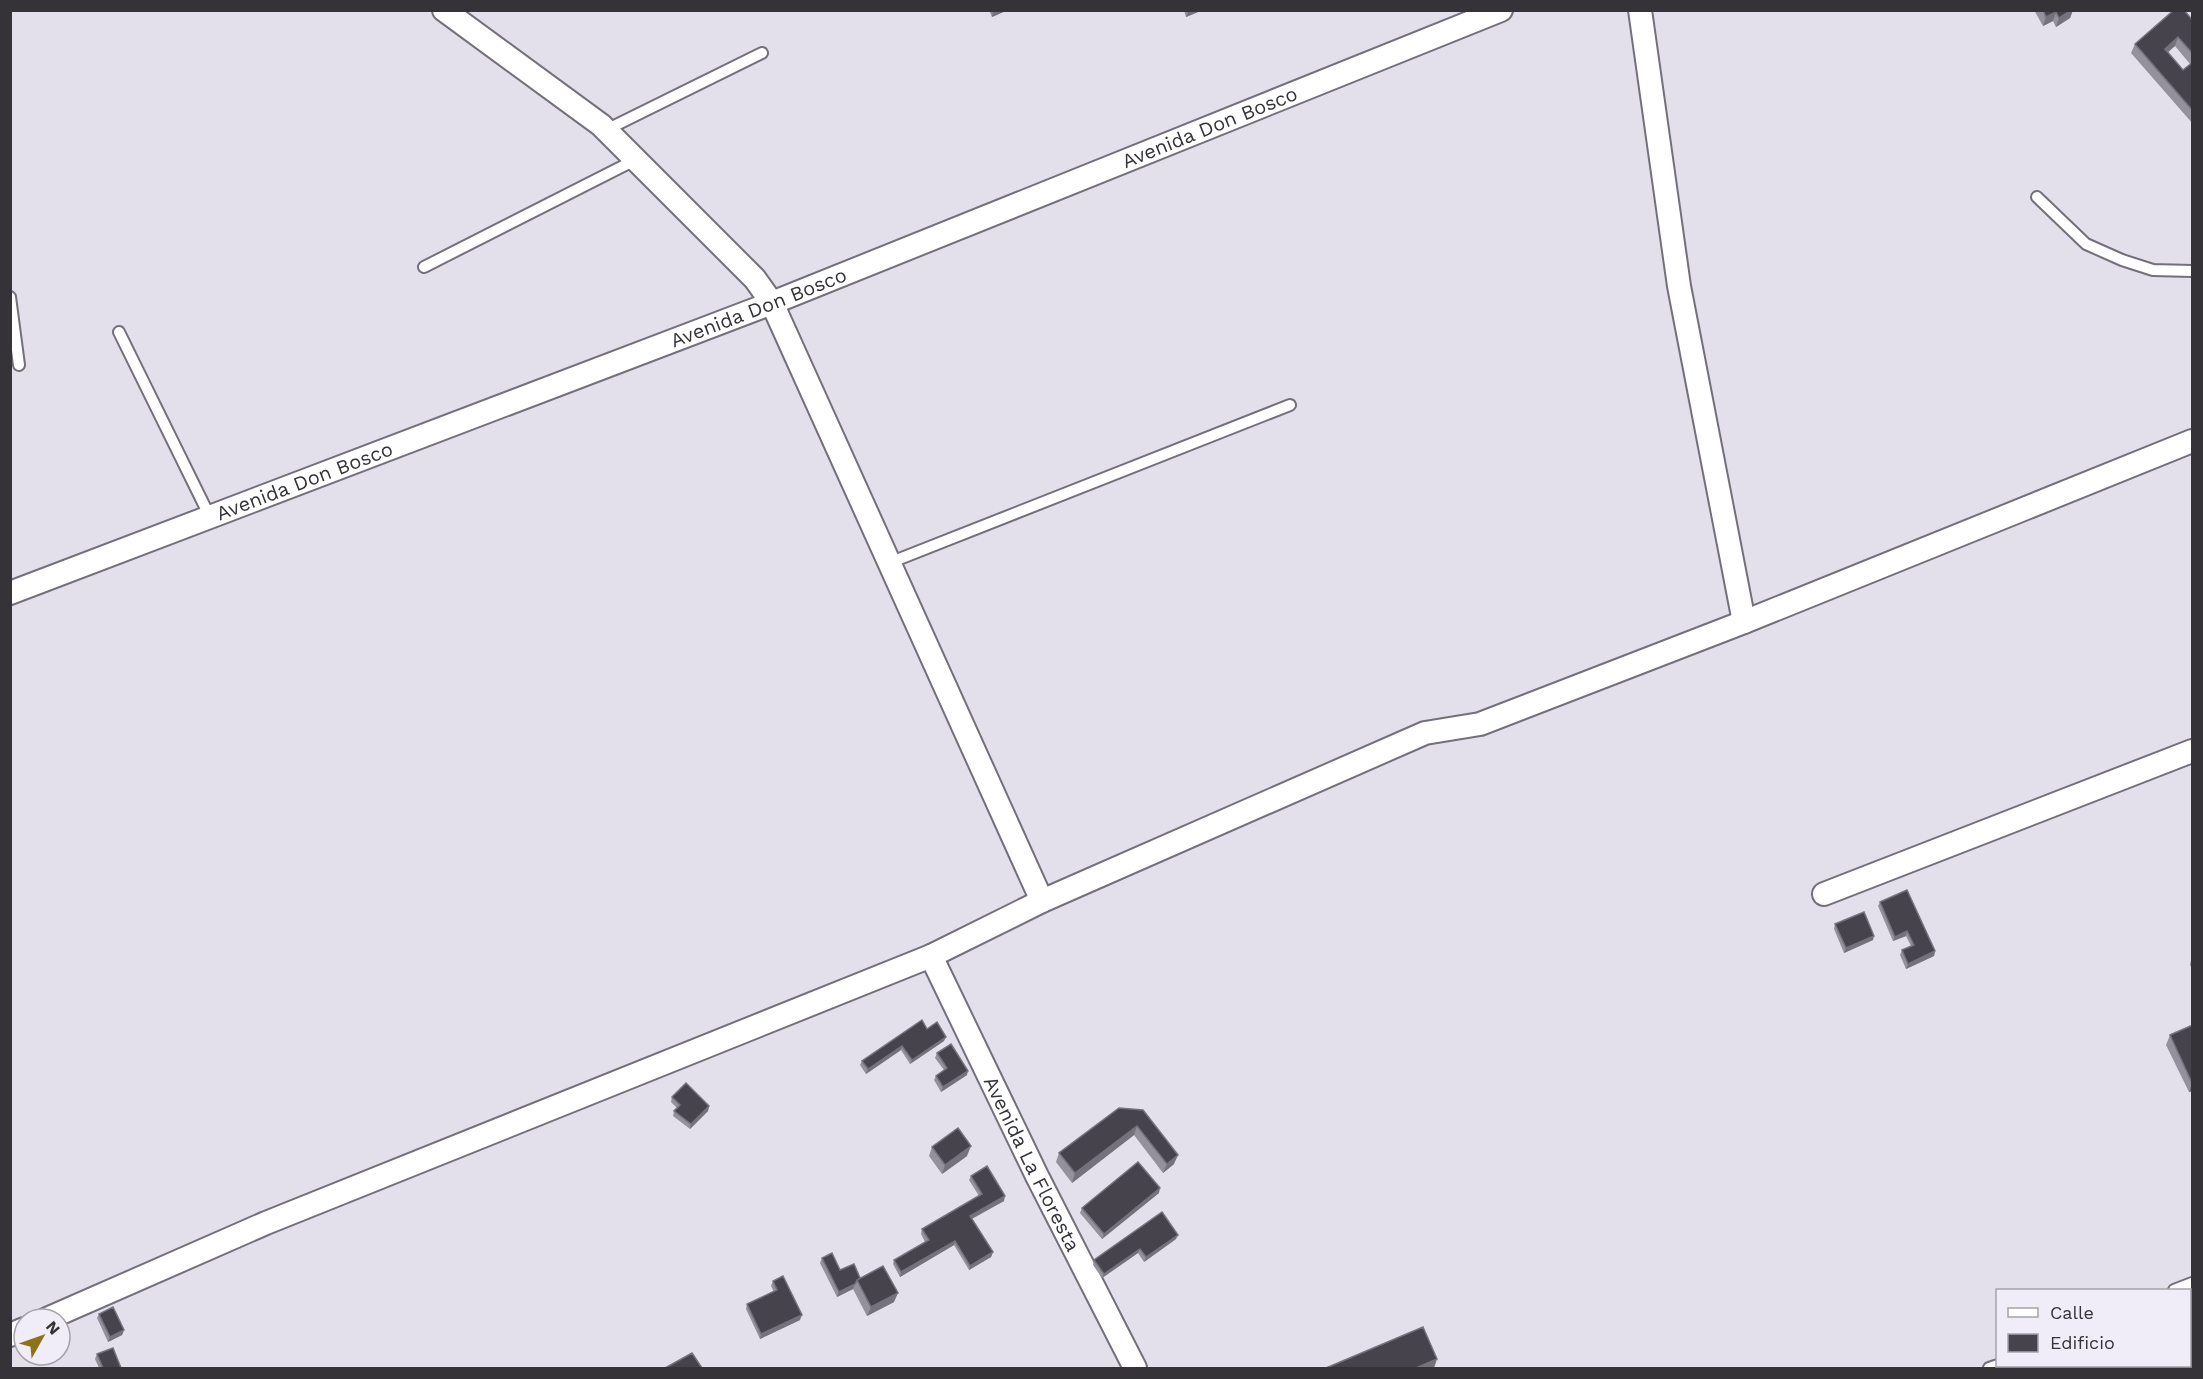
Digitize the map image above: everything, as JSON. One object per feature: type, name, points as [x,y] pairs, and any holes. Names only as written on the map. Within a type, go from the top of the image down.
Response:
[{"type":"street","points":[[444,10],[606,130],[755,279],[772,303],[1042,901]]},
{"type":"street","name":"Avenida Don Bosco","points":[[10,593],[772,303],[1502,10]]},
{"type":"street","points":[[1640,10],[1679,286],[1744,622]]},
{"type":"street","points":[[72,1308],[266,1223],[932,956],[1042,901],[1425,733],[1480,724],[1744,622],[2193,441]]},
{"type":"street","points":[[1824,894],[2193,751]]},
{"type":"street","name":"Avenida La Floresta","points":[[932,956],[1037,1176],[1135,1368]]},
{"type":"lane","points":[[606,130],[762,53]]},
{"type":"lane","points":[[424,267],[635,160]]},
{"type":"lane","points":[[2037,197],[2086,244],[2122,260],[2153,270],[2193,271]]},
{"type":"lane","points":[[10,297],[19,365]]},
{"type":"lane","points":[[118,332],[210,517]]},
{"type":"lane","points":[[888,563],[1290,405]]},
{"type":"lane","points":[[2176,1289],[2193,1282]]},
{"type":"shaded area","points":[[2191,1294],[2192,1368],[2042,1368],[2191,1367]]},
{"type":"building","points":[[2043,10],[2071,10],[2059,18],[2056,12],[2046,17]]},
{"type":"building","points":[[2174,10],[2184,10],[2193,21],[2193,54],[2178,37],[2165,49],[2183,70],[2193,62],[2193,111],[2135,44]]},
{"type":"building","points":[[1907,890],[1935,951],[1908,964],[1902,950],[1914,945],[1907,931],[1895,937],[1880,902]]},
{"type":"building","points":[[1864,912],[1874,936],[1846,948],[1835,924]]},
{"type":"building","points":[[922,1020],[927,1029],[937,1022],[946,1037],[912,1060],[902,1046],[868,1069],[862,1061]]},
{"type":"building","points":[[2193,1025],[2193,1083],[2192,1083],[2170,1035]]},
{"type":"building","points":[[951,1044],[968,1071],[943,1087],[936,1076],[947,1068],[937,1053]]},
{"type":"building","points":[[686,1083],[709,1106],[691,1124],[674,1111],[680,1105],[672,1097]]},
{"type":"building","points":[[1119,1108],[1143,1110],[1178,1155],[1167,1164],[1137,1126],[1075,1173],[1059,1153]]},
{"type":"building","points":[[958,1128],[971,1146],[945,1165],[932,1147]]},
{"type":"building","points":[[1138,1162],[1160,1188],[1104,1234],[1082,1208]]},
{"type":"building","points":[[987,1166],[1005,1196],[970,1216],[993,1252],[970,1266],[955,1241],[901,1272],[894,1260],[929,1240],[922,1229],[982,1194],[971,1176]]},
{"type":"building","points":[[1162,1212],[1178,1235],[1146,1257],[1140,1249],[1104,1274],[1094,1260]]},
{"type":"building","points":[[832,1253],[840,1270],[854,1264],[860,1278],[855,1284],[839,1292],[822,1258]]},
{"type":"building","points":[[883,1266],[898,1293],[871,1307],[857,1280]]},
{"type":"building","points":[[783,1276],[802,1315],[761,1334],[747,1304],[777,1290],[773,1281]]},
{"type":"building","points":[[113,1307],[124,1330],[110,1337],[99,1314]]},
{"type":"building","points":[[1423,1327],[1437,1359],[1416,1368],[1326,1368]]},
{"type":"building","points":[[113,1348],[121,1368],[103,1368],[97,1354]]},
{"type":"building","points":[[692,1353],[702,1368],[665,1368]]}]
